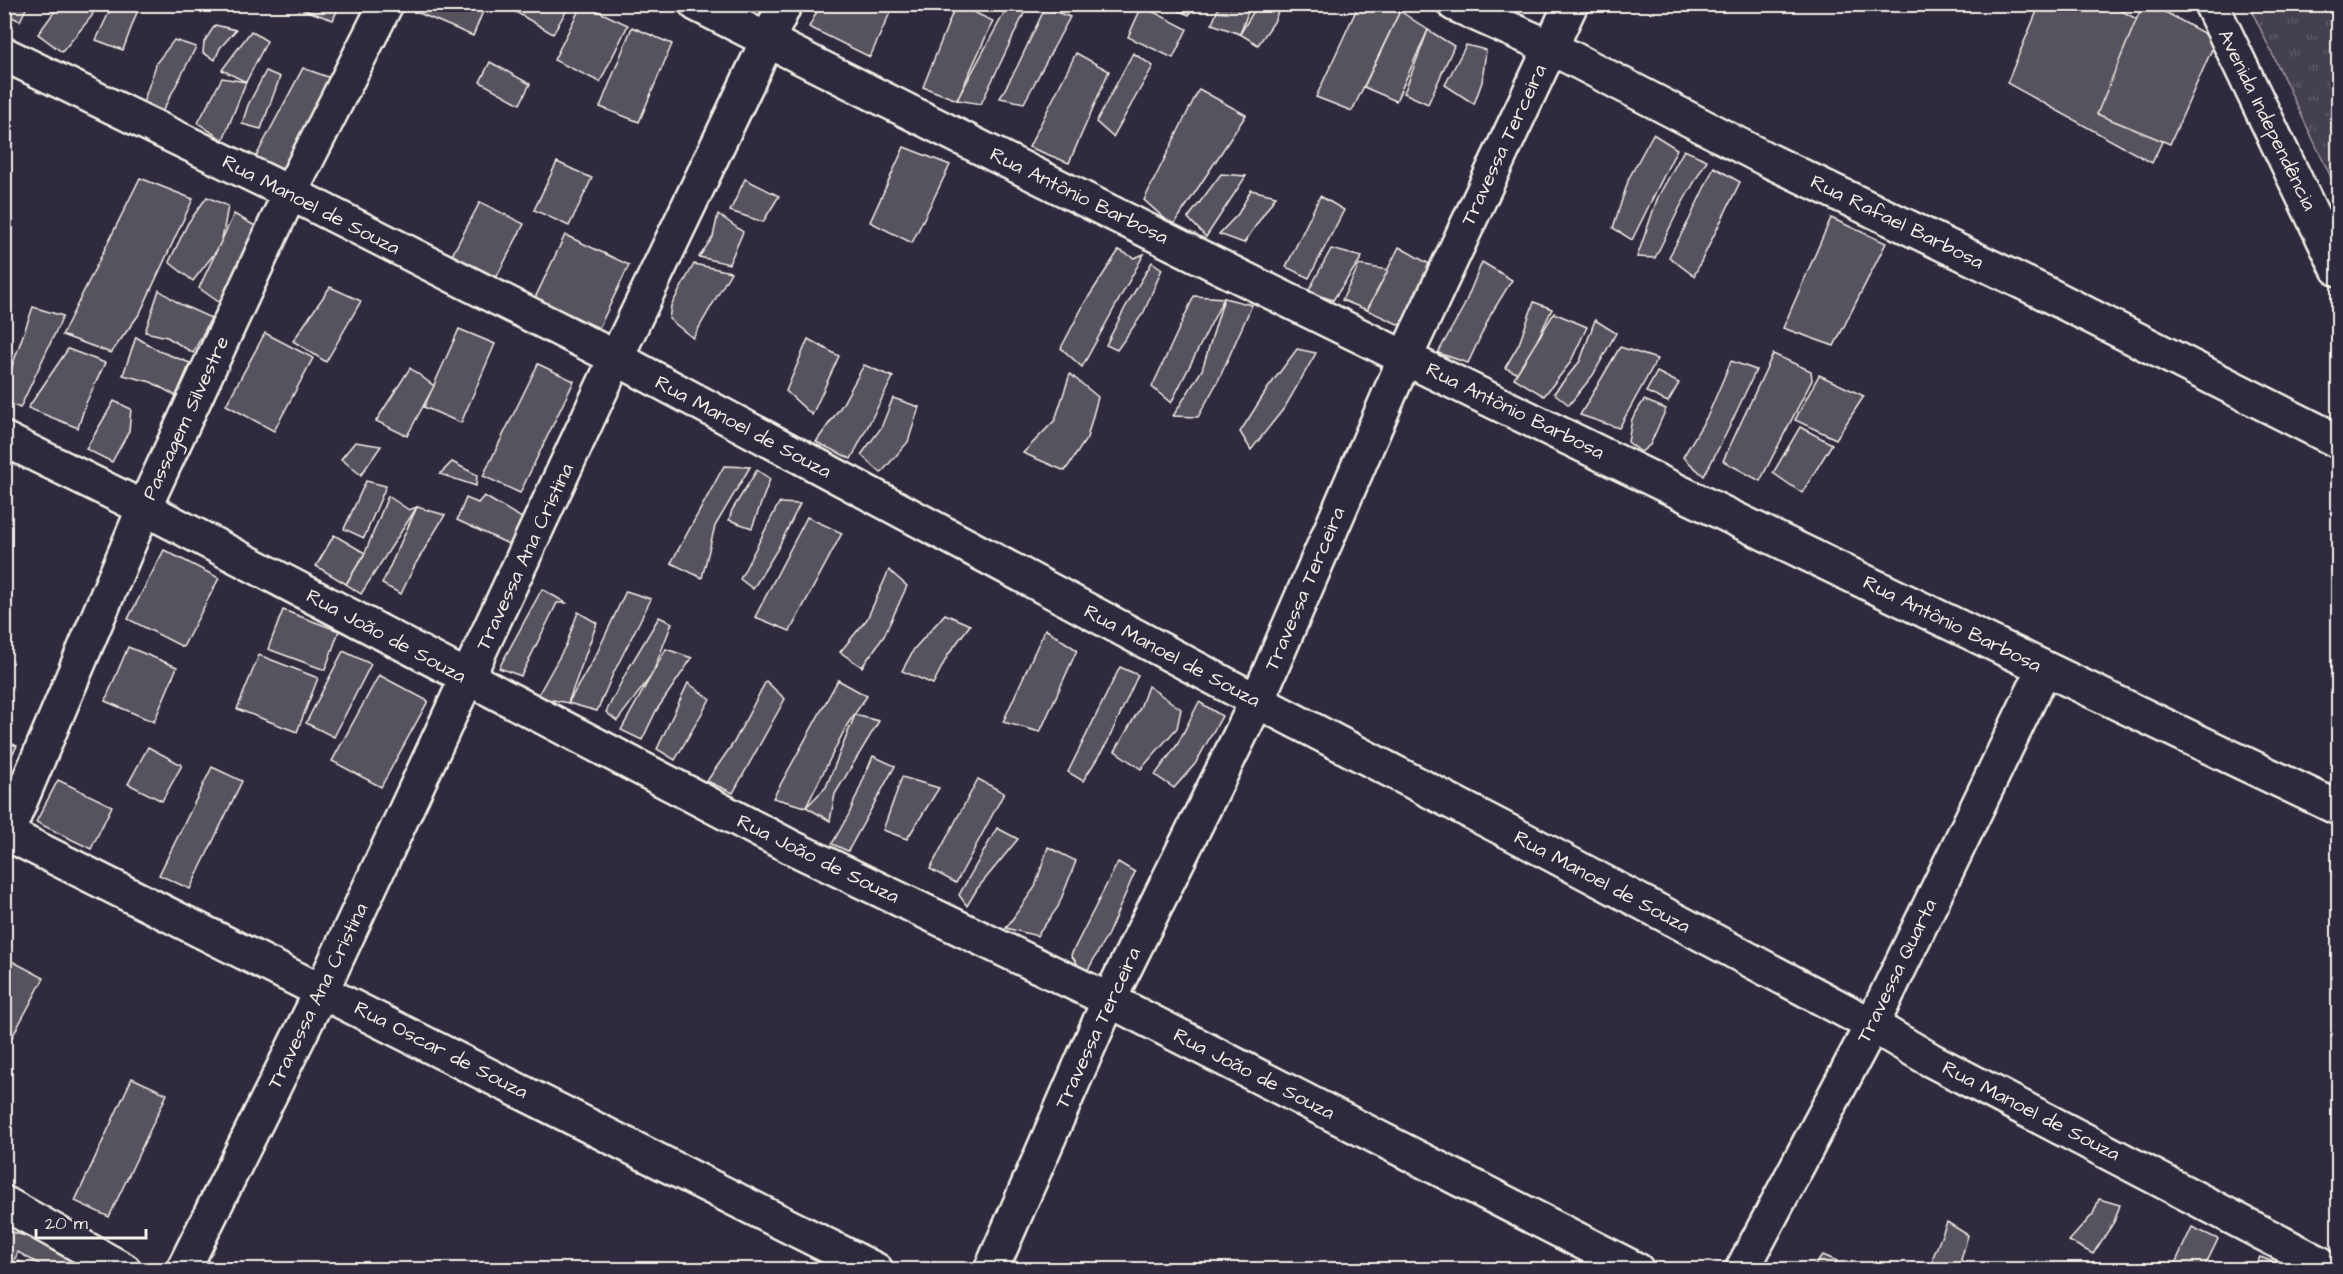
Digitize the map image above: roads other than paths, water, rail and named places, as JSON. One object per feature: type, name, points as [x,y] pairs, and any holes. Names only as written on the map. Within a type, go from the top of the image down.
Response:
[{"type":"street","name":"Passagem Silvestre","points":[[6,835],[144,508],[290,193],[386,4]]},
{"type":"street","name":"Rua Antônio Barbosa","points":[[696,4],[1405,358],[2044,669],[2338,808]]},
{"type":"street","name":"Travessa Ana Cristina","points":[[183,1269],[322,990],[616,358],[785,4]]},
{"type":"street","name":"Rua Rafael Barbosa","points":[[1454,4],[1550,47],[1766,159],[2041,291],[2338,441]]},
{"type":"street","name":"Travessa Terceira","points":[[991,1269],[1109,999],[1257,701],[1405,358],[1571,4]]},
{"type":"street","name":"Avenida Independência","points":[[2208,7],[2338,268]]},
{"type":"street","name":"Rua Manoel de Souza","points":[[4,54],[290,193],[616,358],[1257,701],[1872,1025],[1930,1060],[2333,1269]]},
{"type":"street","name":"Rua João de Souza","points":[[4,439],[144,508],[468,680],[791,847],[1109,999],[1637,1269]]},
{"type":"street","name":"Travessa Quarta","points":[[1742,1269],[1872,1025],[2044,669]]},
{"type":"street","name":"Rua Oscar de Souza","points":[[6,835],[322,990],[876,1269]]},
{"type":"street","points":[[4,1203],[124,1269]]}]
